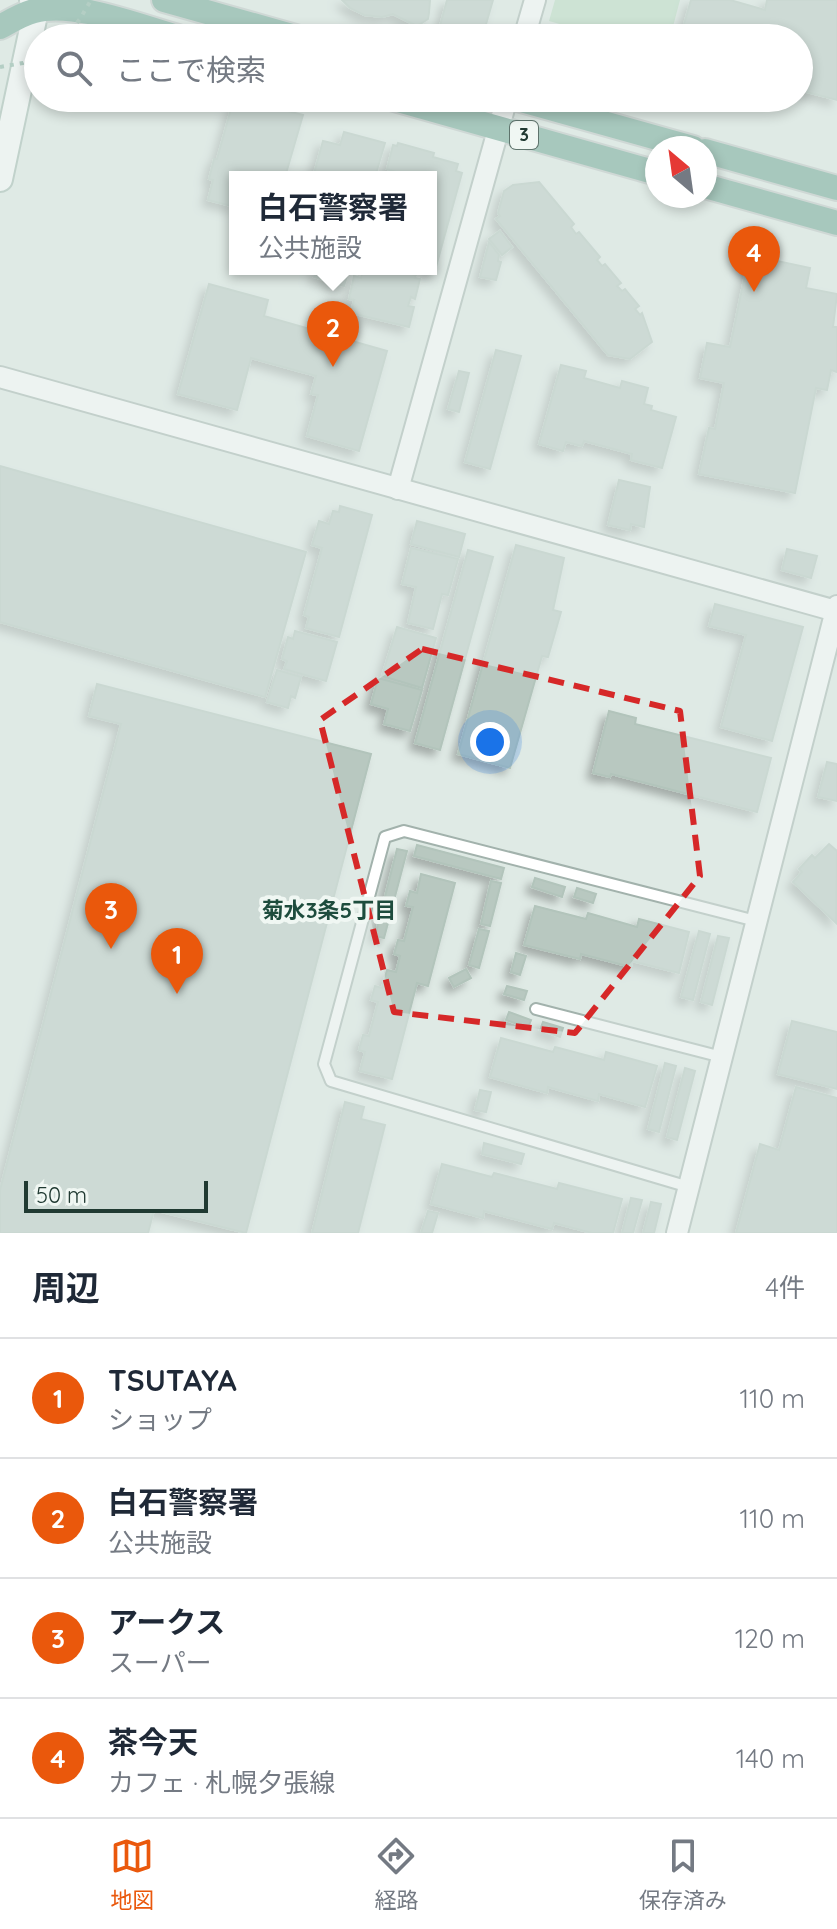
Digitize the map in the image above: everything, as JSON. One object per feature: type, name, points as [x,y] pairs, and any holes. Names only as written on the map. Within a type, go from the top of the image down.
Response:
[{"type":"main road","points":[[164,0],[249,24]]},
{"type":"main road","points":[[0,27],[34,5],[97,14],[132,24]]},
{"type":"main road","name":"3","points":[[440,112],[645,170]]},
{"type":"main road","name":"3","points":[[564,112],[650,136]]},
{"type":"main road","points":[[717,154],[837,188]]},
{"type":"main road","points":[[717,189],[837,223]]},
{"type":"street","points":[[528,24],[535,0]]},
{"type":"street","points":[[0,179],[24,56]]},
{"type":"street","points":[[398,489],[503,112]]},
{"type":"street","points":[[0,377],[837,608],[677,1233]]},
{"type":"lane","points":[[689,1187],[331,1081],[324,1064],[385,837],[404,831],[756,921]]},
{"type":"lane","points":[[536,1009],[722,1057]]},
{"type":"path","points":[[76,24],[91,0]]},
{"type":"path","points":[[0,67],[24,63]]},
{"type":"highlighted area","points":[[422,649],[680,711],[700,876],[575,1033],[394,1012],[320,720]]},
{"type":"green space","points":[[555,0],[680,0],[674,24],[560,24],[549,21]]},
{"type":"building","points":[[342,0],[430,0],[428,19],[420,24],[413,24],[393,14],[382,17],[364,15]]},
{"type":"building","points":[[447,0],[493,0],[486,24],[440,24]]},
{"type":"building","points":[[691,0],[730,0],[765,10],[767,0],[837,0],[837,100],[813,94],[813,24],[684,24]]},
{"type":"building","points":[[230,112],[291,112],[303,115],[287,171],[229,171],[229,205],[208,200],[213,180],[209,179],[214,159],[217,159]]},
{"type":"building","points":[[344,132],[385,143],[377,171],[315,171],[323,141],[340,145]]},
{"type":"building","points":[[398,143],[434,153],[433,157],[458,164],[456,171],[462,173],[437,263],[437,171],[387,169],[393,145],[397,146]]},
{"type":"building","points":[[539,182],[574,224],[571,227],[576,234],[579,232],[600,257],[597,260],[602,266],[605,264],[621,283],[617,286],[622,291],[625,289],[639,306],[635,309],[640,315],[642,313],[652,342],[630,359],[608,355],[496,219],[500,216],[498,213],[504,191],[513,185]]},
{"type":"building","points":[[500,231],[512,247],[502,255],[489,239]]},
{"type":"building","points":[[489,242],[501,262],[496,280],[480,277]]},
{"type":"building","points":[[749,255],[810,268],[806,288],[837,294],[833,327],[837,327],[837,372],[831,370],[827,390],[816,388],[795,493],[699,474],[709,428],[715,429],[724,383],[700,378],[707,343],[730,347]]},
{"type":"building","points":[[314,275],[347,275],[344,286]]},
{"type":"building","points":[[362,275],[416,275],[415,278],[420,279],[415,299],[411,297],[408,306],[414,307],[409,327],[351,313],[354,300],[349,299],[354,276],[361,278]]},
{"type":"building","points":[[209,284],[268,300],[264,316],[387,351],[359,451],[307,436],[318,395],[311,394],[316,376],[251,358],[237,410],[178,394]]},
{"type":"building","points":[[496,350],[521,356],[490,469],[465,462]]},
{"type":"building","points":[[561,365],[586,371],[584,378],[620,388],[622,381],[648,388],[644,404],[652,406],[651,410],[676,417],[662,468],[631,460],[632,454],[584,441],[582,446],[566,442],[563,451],[539,444]]},
{"type":"building","points":[[459,371],[469,373],[459,412],[448,409]]},
{"type":"building","points":[[0,466],[306,552],[265,697],[0,622]]},
{"type":"building","points":[[619,480],[650,487],[644,527],[631,524],[630,530],[608,525]]},
{"type":"building","points":[[340,506],[372,515],[339,637],[306,628],[309,617],[304,615],[322,548],[312,545],[319,521],[329,524],[333,511],[339,512]]},
{"type":"building","points":[[417,521],[465,534],[459,557],[411,544]]},
{"type":"building","points":[[516,545],[564,558],[553,610],[561,612],[548,657],[542,656],[510,768],[458,754]]},
{"type":"building","points":[[411,548],[458,559],[448,595],[442,594],[433,629],[408,623],[416,587],[402,584]]},
{"type":"building","points":[[787,549],[817,556],[811,578],[782,570]]},
{"type":"building","points":[[468,550],[493,557],[440,750],[415,743]]},
{"type":"building","points":[[715,604],[803,627],[772,741],[721,727],[746,635],[709,626]]},
{"type":"building","points":[[397,627],[436,638],[422,688],[382,676]]},
{"type":"building","points":[[295,631],[337,642],[326,681],[284,669],[287,661],[282,659],[288,637],[293,639]]},
{"type":"building","points":[[277,670],[301,677],[295,698],[291,696],[288,708],[267,702]]},
{"type":"building","points":[[378,678],[422,690],[410,731],[384,724],[388,709],[371,704]]},
{"type":"building","points":[[97,684],[371,754],[246,1233],[154,1210],[148,1233],[0,1233],[0,1190],[121,724],[89,716]]},
{"type":"building","points":[[609,711],[636,718],[635,724],[771,758],[757,812],[611,774],[610,777],[593,773]]},
{"type":"building","points":[[827,762],[837,764],[837,801],[818,797]]},
{"type":"building","points":[[829,844],[837,851],[836,923],[793,882],[802,872],[799,869],[812,855],[815,858]]},
{"type":"building","points":[[417,845],[504,868],[501,879],[414,856]]},
{"type":"building","points":[[397,849],[407,851],[384,938],[375,936]]},
{"type":"building","points":[[421,874],[455,883],[428,986],[417,983],[392,1079],[360,1071],[365,1052],[359,1050],[363,1035],[369,1036],[378,1002],[371,1000],[375,986],[382,988],[387,970],[396,972],[400,956],[394,954],[398,940],[404,941],[413,907],[406,906],[410,891],[417,893]]},
{"type":"building","points":[[535,878],[565,887],[562,897],[532,887]]},
{"type":"building","points":[[491,881],[501,883],[490,926],[481,924]]},
{"type":"building","points":[[577,888],[596,894],[593,903],[574,897]]},
{"type":"building","points":[[535,906],[586,919],[588,913],[637,927],[639,919],[689,932],[679,973],[632,961],[631,967],[581,954],[580,959],[524,945]]},
{"type":"building","points":[[479,929],[489,931],[479,968],[469,965]]},
{"type":"building","points":[[699,931],[710,934],[693,1000],[681,997]]},
{"type":"building","points":[[718,936],[729,938],[712,1005],[701,1002]]},
{"type":"building","points":[[516,953],[526,956],[520,975],[511,972]]},
{"type":"building","points":[[466,969],[471,978],[454,987],[449,978]]},
{"type":"building","points":[[507,986],[527,991],[524,1000],[504,994]]},
{"type":"building","points":[[509,1012],[531,1020],[528,1028],[506,1020]]},
{"type":"building","points":[[792,1021],[837,1032],[837,1089],[778,1074]]},
{"type":"building","points":[[543,1022],[563,1028],[560,1037],[540,1030]]},
{"type":"building","points":[[501,1038],[553,1052],[555,1047],[604,1060],[606,1052],[657,1066],[645,1107],[599,1094],[598,1101],[548,1087],[547,1093],[490,1077]]},
{"type":"building","points":[[665,1063],[676,1066],[659,1132],[648,1129]]},
{"type":"building","points":[[685,1068],[695,1071],[677,1140],[667,1137]]},
{"type":"building","points":[[796,1087],[837,1098],[837,1233],[736,1233],[760,1144],[779,1150]]},
{"type":"building","points":[[480,1090],[491,1092],[486,1112],[475,1110]]},
{"type":"building","points":[[345,1102],[364,1107],[361,1119],[385,1125],[358,1233],[312,1233]]},
{"type":"building","points":[[484,1143],[524,1154],[521,1164],[482,1154]]},
{"type":"building","points":[[442,1164],[557,1189],[559,1183],[622,1199],[613,1233],[592,1233],[554,1223],[552,1229],[484,1211],[483,1218],[431,1204]]},
{"type":"building","points":[[631,1198],[642,1200],[633,1233],[622,1233]]},
{"type":"building","points":[[651,1202],[661,1204],[654,1233],[643,1233]]},
{"type":"building","points":[[428,1211],[438,1213],[432,1233],[421,1233]]},
{"type":"place","name":"茶今天","points":[[754,292]]},
{"type":"place","name":"白石警察署","points":[[333,367]]},
{"type":"place","name":"アークス","points":[[111,949]]},
{"type":"place","name":"TSUTAYA","points":[[177,994]]},
{"type":"district","name":"菊水3条5丁目","points":[[329,910]]}]
